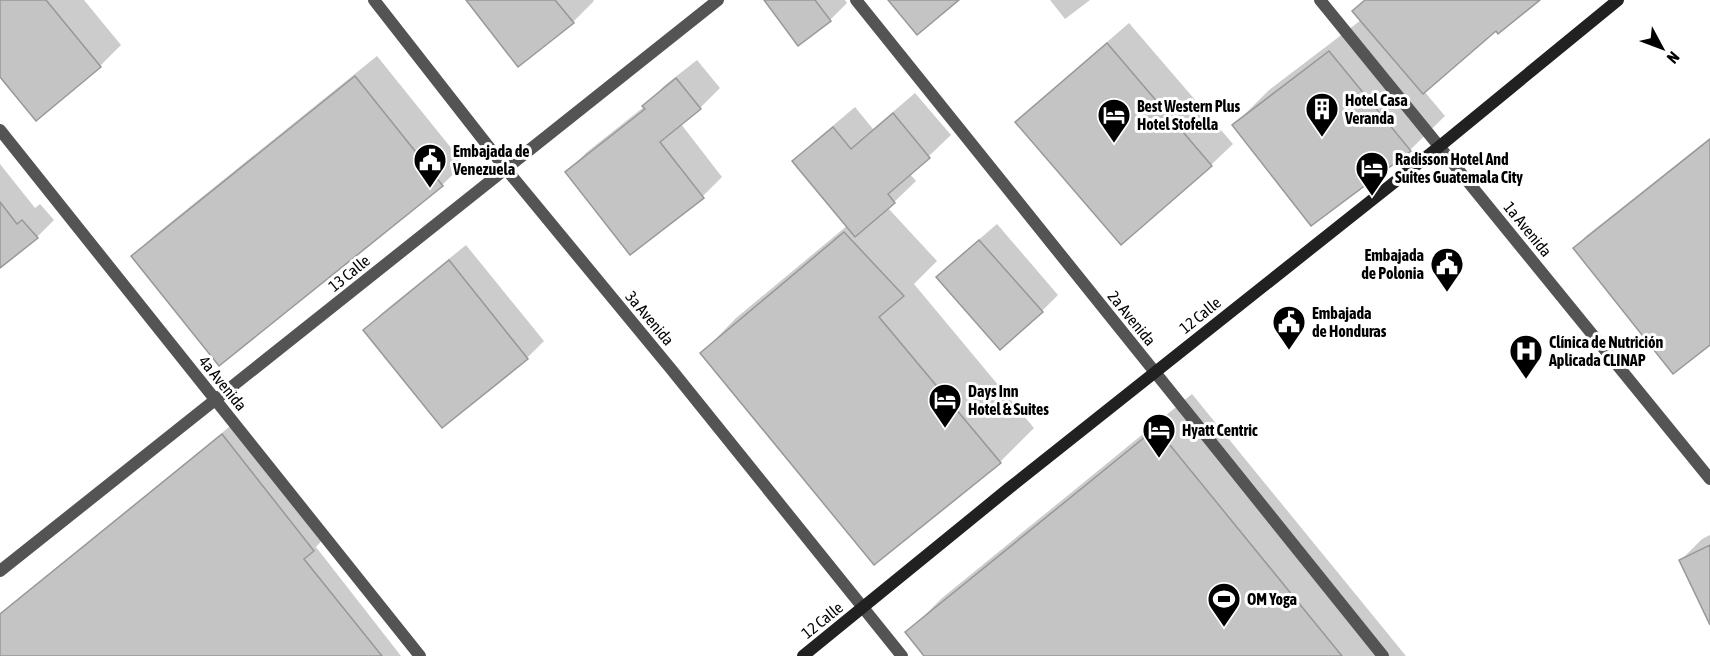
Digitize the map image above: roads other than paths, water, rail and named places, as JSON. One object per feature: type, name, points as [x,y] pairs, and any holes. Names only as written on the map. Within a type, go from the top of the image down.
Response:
[{"type":"main road","name":"12 Calle","points":[[803,656],[1008,489],[1440,146],[1618,0]]},
{"type":"street","name":"3a Avenida","points":[[374,0],[506,169],[671,369],[902,656]]},
{"type":"street","name":"13 Calle","points":[[0,570],[718,0]]},
{"type":"street","name":"2a Avenida","points":[[856,0],[1383,656]]},
{"type":"street","name":"1a Avenida","points":[[1320,0],[1710,479]]},
{"type":"street","name":"4a Avenida","points":[[0,130],[420,656]]},
{"type":"place","name":"Hotel Casa Veranda","points":[[1322,138]]},
{"type":"place","name":"Best Western Plus Hotel Stofella","points":[[1114,144]]},
{"type":"place","name":"Embajada de Venezuela","points":[[430,189]]},
{"type":"place","name":"Radisson Hotel And Suites Guatemala City","points":[[1372,197]]},
{"type":"place","name":"Embajada de Polonia","points":[[1447,293]]},
{"type":"place","name":"Embajada de Honduras","points":[[1289,351]]},
{"type":"place","name":"Clínica de Nutrición Aplicada CLINAP","points":[[1526,380]]},
{"type":"place","name":"Days Inn Hotel & Suites","points":[[945,429]]},
{"type":"place","name":"Hyatt Centric","points":[[1159,459]]},
{"type":"place","name":"OM Yoga","points":[[1224,628]]}]
